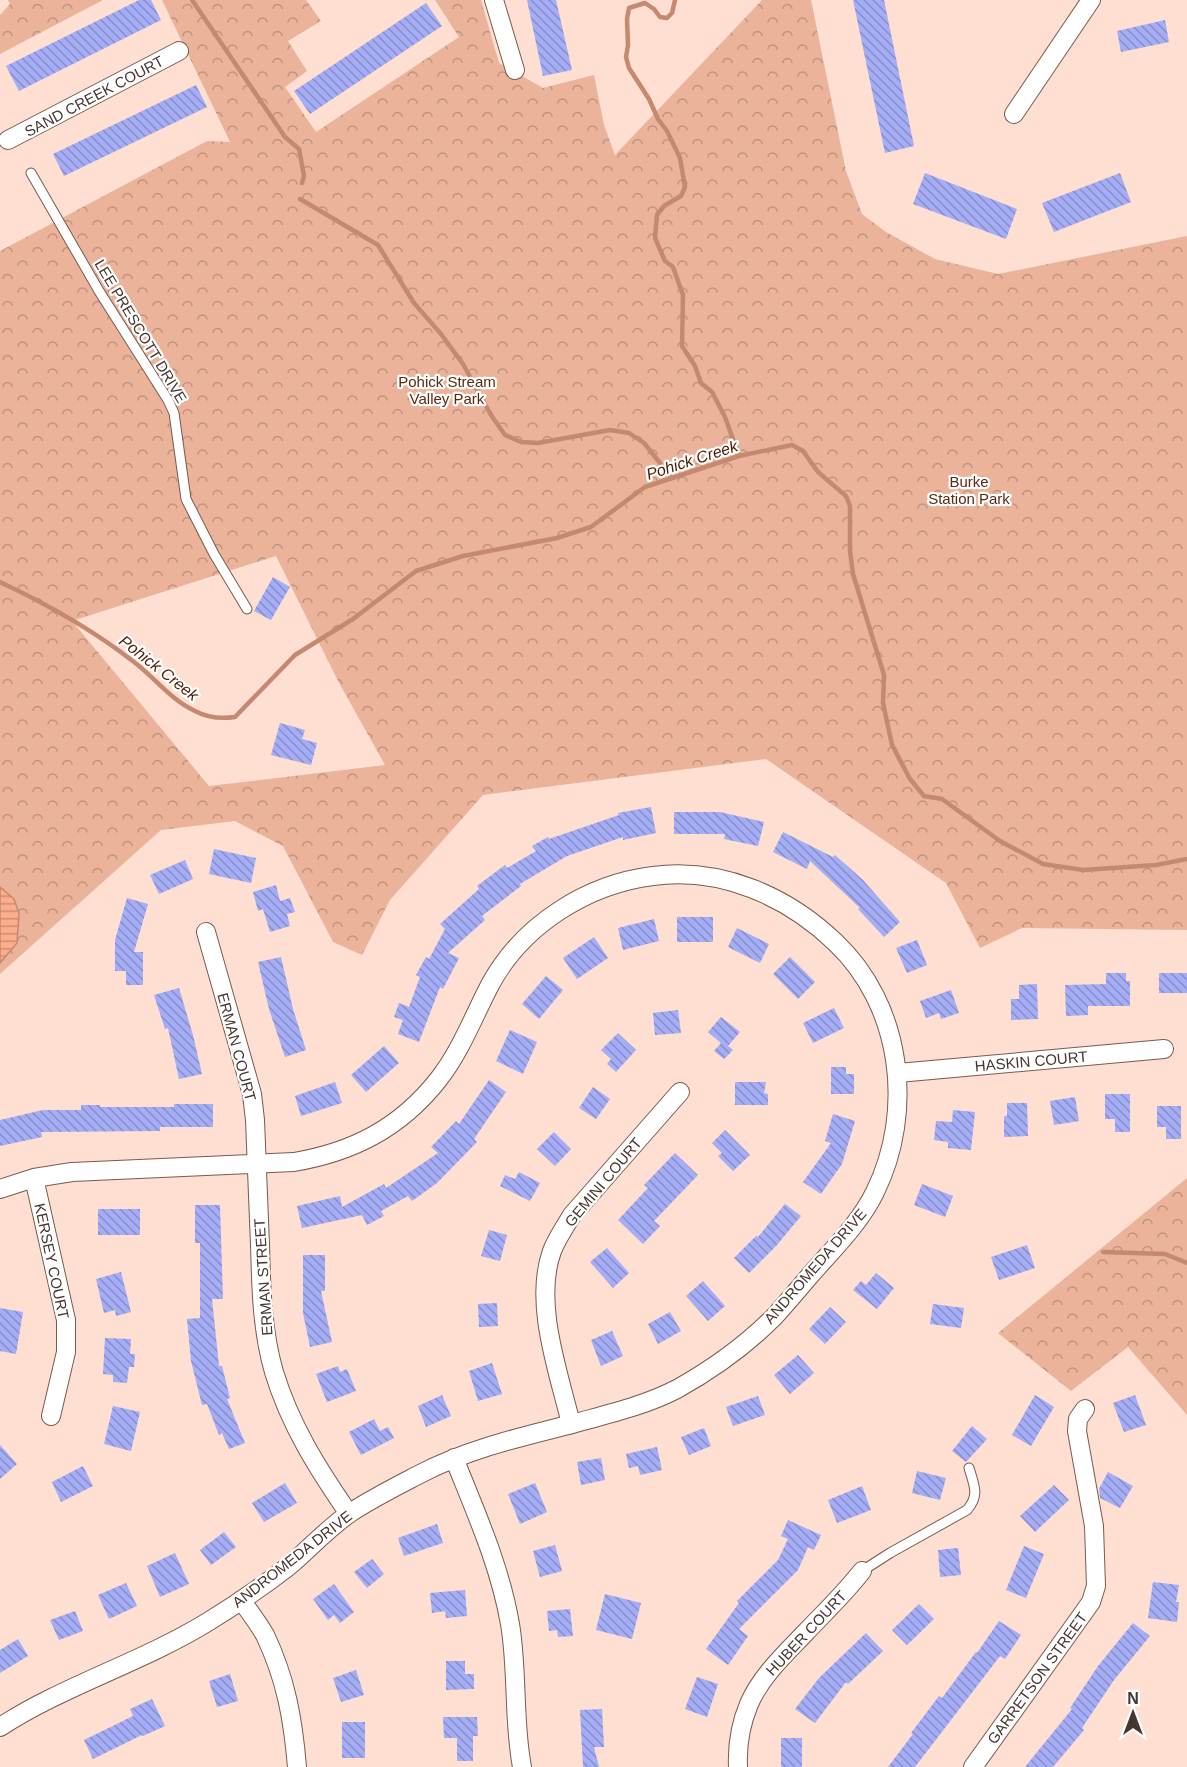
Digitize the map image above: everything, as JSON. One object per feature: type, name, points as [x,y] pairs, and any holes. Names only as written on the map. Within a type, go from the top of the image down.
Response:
[{"type":"street","points":[[494,0],[515,70]]},
{"type":"street","points":[[1014,114],[1091,0]]},
{"type":"street","name":"SAND CREEK COURT","points":[[8,140],[179,51]]},
{"type":"street","name":"ANDROMEDA DRIVE","points":[[0,1189],[34,1178],[72,1172],[294,1162],[326,1157],[362,1143],[395,1123],[420,1101],[442,1075],[457,1051],[493,979],[509,956],[549,918],[580,898],[611,885],[668,874],[693,875],[738,883],[779,899],[816,924],[847,953],[871,987],[887,1025],[898,1073],[898,1107],[893,1138],[885,1168],[873,1196],[852,1227],[772,1318],[723,1360],[678,1388],[619,1412],[489,1446],[453,1458],[420,1474],[349,1514],[285,1569],[209,1622],[135,1660],[55,1695],[0,1727]]},
{"type":"street","name":"ERMAN COURT","points":[[206,932],[252,1094],[257,1165]]},
{"type":"street","name":"HASKIN COURT","points":[[898,1073],[1164,1049]]},
{"type":"street","name":"GEMINI COURT","points":[[571,1424],[547,1317],[546,1284],[551,1253],[560,1233],[573,1215],[680,1092]]},
{"type":"street","name":"ERMAN STREET","points":[[257,1165],[262,1300],[274,1370],[285,1404],[302,1440],[349,1514]]},
{"type":"street","name":"KERSEY COURT","points":[[34,1178],[66,1320],[66,1352],[51,1416]]},
{"type":"street","name":"GARRETSON STREET","points":[[973,1767],[1084,1612],[1096,1586],[1094,1526],[1077,1431],[1078,1419],[1085,1409]]},
{"type":"street","points":[[453,1458],[501,1580],[510,1627],[522,1767]]},
{"type":"street","name":"HUBER COURT","points":[[738,1767],[740,1734],[748,1705],[758,1687],[778,1660],[843,1594],[862,1571]]},
{"type":"street","points":[[241,1600],[264,1633],[284,1680],[293,1724],[297,1767]]},
{"type":"lane","name":"LEE PRESCOTT DRIVE","points":[[31,173],[99,291],[168,400],[174,413],[186,500],[214,554],[248,609]]},
{"type":"lane","points":[[862,1571],[967,1510],[975,1501],[975,1489],[969,1468]]},
{"type":"green space","points":[[8,0],[103,0],[0,54],[0,15],[10,4]]},
{"type":"green space","name":"Pohick Stream Valley Park","points":[[162,0],[306,0],[321,21],[288,41],[307,71],[285,87],[316,132],[459,37],[435,0],[481,0],[499,63],[543,88],[594,75],[604,125],[615,155],[762,0],[811,0],[846,171],[862,214],[886,232],[935,259],[998,274],[1187,236],[1187,930],[1022,928],[980,948],[946,883],[766,759],[483,795],[390,900],[362,955],[333,942],[283,846],[235,821],[161,830],[0,974],[0,251],[207,141],[230,142]],"holes":[[[276,556],[338,681],[385,765],[209,786],[72,621]]]},
{"type":"green space","points":[[1187,1178],[1187,1415],[1128,1347],[1071,1391],[998,1333]]},
{"type":"shaded area","points":[[0,887],[14,899],[19,913],[17,943],[0,963]]},
{"type":"building","points":[[139,0],[151,0],[161,20],[19,91],[6,66]]},
{"type":"building","points":[[527,0],[556,0],[572,70],[543,76]]},
{"type":"building","points":[[853,0],[884,0],[914,146],[885,153]]},
{"type":"building","points":[[426,3],[442,26],[310,114],[294,91]]},
{"type":"building","points":[[1165,20],[1169,42],[1121,52],[1117,31]]},
{"type":"building","points":[[196,85],[207,107],[64,176],[53,154]]},
{"type":"building","points":[[925,173],[1017,209],[1006,239],[913,204]]},
{"type":"building","points":[[1120,173],[1131,202],[1054,232],[1042,203]]},
{"type":"building","points":[[273,577],[290,587],[271,620],[254,611]]},
{"type":"building","points":[[280,723],[305,730],[302,739],[317,743],[311,765],[271,755]]},
{"type":"building","points":[[651,807],[656,833],[623,840],[623,837],[567,856],[520,884],[521,886],[482,916],[485,920],[448,953],[459,958],[443,989],[440,987],[419,1042],[398,1034],[403,1020],[394,1017],[399,1003],[409,1007],[420,977],[416,975],[426,957],[429,959],[445,929],[440,924],[479,889],[477,886],[505,865],[507,868],[536,851],[532,846],[548,837],[549,839],[619,815],[618,813]]},
{"type":"building","points":[[674,812],[720,812],[764,822],[758,846],[724,839],[725,834],[674,834]]},
{"type":"building","points":[[783,832],[833,857],[835,855],[863,880],[900,922],[884,937],[858,909],[860,908],[810,861],[807,869],[773,852]]},
{"type":"building","points":[[214,849],[256,858],[251,883],[209,874]]},
{"type":"building","points":[[185,860],[193,879],[159,894],[150,875]]},
{"type":"building","points":[[276,885],[280,901],[290,898],[295,912],[287,914],[290,926],[270,932],[263,909],[258,911],[253,892]]},
{"type":"building","points":[[127,898],[148,904],[134,952],[143,952],[143,985],[126,985],[126,971],[115,971],[115,940]]},
{"type":"building","points":[[677,917],[713,917],[713,942],[677,942]]},
{"type":"building","points":[[654,919],[659,941],[623,950],[618,928]]},
{"type":"building","points":[[737,928],[769,944],[760,963],[728,947]]},
{"type":"building","points":[[594,937],[608,958],[577,979],[563,958]]},
{"type":"building","points":[[917,940],[927,965],[907,973],[896,948]]},
{"type":"building","points":[[281,957],[293,1009],[306,1050],[285,1057],[269,1009],[258,962]]},
{"type":"building","points":[[790,957],[815,982],[798,999],[773,974]]},
{"type":"building","points":[[1106,973],[1126,973],[1126,981],[1130,981],[1130,1006],[1088,1006],[1088,1015],[1066,1016],[1065,985],[1106,984]]},
{"type":"building","points":[[1159,973],[1187,973],[1187,993],[1159,993]]},
{"type":"building","points":[[546,976],[563,990],[539,1019],[522,1004]]},
{"type":"building","points":[[1037,984],[1038,1019],[1011,1020],[1011,999],[1019,999],[1019,985]]},
{"type":"building","points":[[179,988],[202,1074],[179,1079],[168,1028],[165,1029],[154,995]]},
{"type":"building","points":[[951,990],[959,1013],[941,1019],[939,1013],[926,1018],[920,1001]]},
{"type":"building","points":[[834,1008],[844,1028],[813,1043],[803,1023]]},
{"type":"building","points":[[678,1010],[681,1033],[655,1035],[653,1013]]},
{"type":"building","points":[[721,1017],[740,1032],[728,1046],[733,1050],[724,1059],[714,1051],[721,1043],[708,1032]]},
{"type":"building","points":[[510,1030],[537,1042],[523,1074],[496,1061]]},
{"type":"building","points":[[618,1033],[636,1050],[616,1072],[607,1064],[611,1059],[601,1050]]},
{"type":"building","points":[[384,1046],[399,1063],[366,1092],[351,1075]]},
{"type":"building","points":[[831,1067],[846,1067],[846,1074],[854,1074],[854,1094],[831,1094]]},
{"type":"building","points":[[489,1080],[506,1092],[474,1139],[477,1142],[437,1183],[412,1201],[408,1196],[381,1211],[384,1216],[367,1225],[362,1215],[302,1228],[297,1206],[340,1196],[342,1207],[384,1184],[386,1188],[438,1153],[431,1147],[456,1121],[459,1124]]},
{"type":"building","points":[[335,1082],[342,1103],[301,1116],[295,1096]]},
{"type":"building","points":[[735,1082],[766,1082],[764,1093],[768,1094],[768,1105],[735,1105]]},
{"type":"building","points":[[593,1087],[610,1099],[596,1119],[579,1108]]},
{"type":"building","points":[[1105,1094],[1130,1094],[1130,1132],[1115,1132],[1115,1119],[1105,1119]]},
{"type":"building","points":[[1075,1097],[1079,1121],[1054,1125],[1050,1101]]},
{"type":"building","points":[[1007,1103],[1027,1103],[1028,1136],[1004,1137],[1004,1116],[1007,1116]]},
{"type":"building","points":[[174,1104],[213,1104],[213,1127],[160,1127],[160,1131],[41,1132],[42,1137],[0,1146],[0,1120],[43,1110],[81,1110],[81,1105],[174,1107]]},
{"type":"building","points":[[1157,1106],[1181,1106],[1181,1139],[1166,1139],[1166,1127],[1157,1127]]},
{"type":"building","points":[[953,1110],[975,1112],[971,1150],[948,1148],[948,1142],[934,1140],[936,1121],[952,1122]]},
{"type":"building","points":[[833,1114],[855,1121],[842,1164],[821,1194],[803,1182],[831,1143],[825,1141]]},
{"type":"building","points":[[725,1130],[750,1155],[733,1171],[718,1156],[722,1153],[712,1143]]},
{"type":"building","points":[[554,1132],[571,1149],[555,1166],[537,1149]]},
{"type":"building","points":[[675,1153],[698,1175],[654,1221],[660,1226],[643,1244],[618,1220],[648,1188],[644,1185]]},
{"type":"building","points":[[519,1172],[540,1183],[530,1201],[500,1186],[505,1175],[515,1179]]},
{"type":"building","points":[[922,1184],[953,1196],[945,1217],[914,1205]]},
{"type":"building","points":[[785,1204],[801,1216],[749,1273],[734,1258],[756,1236],[758,1237]]},
{"type":"building","points":[[195,1205],[220,1205],[223,1299],[212,1299],[219,1366],[222,1366],[230,1398],[227,1399],[245,1443],[229,1449],[222,1433],[219,1435],[207,1404],[202,1405],[191,1361],[187,1319],[200,1318],[200,1243],[195,1243]]},
{"type":"building","points":[[98,1209],[140,1209],[140,1235],[98,1235]]},
{"type":"building","points":[[489,1230],[507,1235],[500,1261],[481,1256]]},
{"type":"building","points":[[1027,1245],[1035,1268],[999,1280],[991,1257]]},
{"type":"building","points":[[607,1248],[629,1273],[613,1288],[590,1262]]},
{"type":"building","points":[[303,1255],[325,1255],[325,1291],[321,1291],[332,1342],[310,1347],[303,1313]]},
{"type":"building","points":[[121,1272],[131,1312],[116,1316],[115,1310],[104,1313],[96,1279]]},
{"type":"building","points":[[876,1273],[894,1288],[877,1309],[853,1290],[861,1281],[866,1285]]},
{"type":"building","points":[[703,1281],[725,1306],[708,1321],[686,1296]]},
{"type":"building","points":[[497,1303],[498,1326],[479,1327],[478,1304]]},
{"type":"building","points":[[933,1304],[964,1308],[961,1328],[930,1324]]},
{"type":"building","points":[[830,1307],[846,1322],[825,1344],[809,1329]]},
{"type":"building","points":[[0,1308],[23,1312],[16,1354],[0,1351]]},
{"type":"building","points":[[670,1312],[681,1331],[658,1344],[648,1324]]},
{"type":"building","points":[[612,1331],[623,1356],[601,1366],[591,1340]]},
{"type":"building","points":[[105,1338],[131,1339],[130,1354],[135,1354],[134,1367],[129,1367],[127,1383],[113,1382],[113,1375],[103,1374]]},
{"type":"building","points":[[798,1355],[814,1373],[790,1394],[774,1375]]},
{"type":"building","points":[[492,1363],[502,1394],[478,1401],[469,1371]]},
{"type":"building","points":[[338,1366],[340,1372],[347,1369],[356,1391],[327,1402],[316,1374]]},
{"type":"building","points":[[442,1395],[451,1416],[426,1427],[418,1406]]},
{"type":"building","points":[[1035,1395],[1054,1407],[1031,1446],[1012,1435]]},
{"type":"building","points":[[1135,1395],[1146,1425],[1124,1432],[1113,1403]]},
{"type":"building","points":[[758,1396],[765,1415],[733,1426],[726,1407]]},
{"type":"building","points":[[113,1406],[140,1412],[131,1451],[104,1444]]},
{"type":"building","points":[[374,1419],[380,1431],[388,1427],[394,1438],[361,1455],[349,1432]]},
{"type":"building","points":[[972,1426],[987,1439],[966,1462],[952,1451]]},
{"type":"building","points":[[704,1428],[711,1446],[689,1455],[681,1437]]},
{"type":"building","points":[[0,1445],[17,1464],[0,1479]]},
{"type":"building","points":[[657,1447],[662,1470],[640,1475],[638,1466],[629,1468],[626,1454]]},
{"type":"building","points":[[601,1458],[605,1480],[581,1485],[577,1462]]},
{"type":"building","points":[[83,1466],[93,1486],[61,1502],[52,1482]]},
{"type":"building","points":[[917,1471],[946,1478],[940,1500],[912,1493]]},
{"type":"building","points":[[1108,1472],[1133,1486],[1120,1508],[1100,1498],[1099,1489]]},
{"type":"building","points":[[285,1483],[297,1503],[264,1522],[252,1503]]},
{"type":"building","points":[[535,1483],[547,1512],[520,1524],[508,1494]]},
{"type":"building","points":[[1054,1485],[1069,1500],[1035,1532],[1020,1516]]},
{"type":"building","points":[[862,1486],[871,1510],[837,1523],[828,1500]]},
{"type":"building","points":[[788,1520],[821,1535],[814,1550],[808,1547],[798,1570],[739,1629],[748,1636],[728,1665],[706,1649],[739,1603],[737,1601],[778,1560],[788,1539],[781,1536]]},
{"type":"building","points":[[437,1524],[443,1543],[404,1556],[398,1538]]},
{"type":"building","points":[[224,1532],[236,1547],[211,1565],[200,1550]]},
{"type":"building","points":[[555,1545],[562,1571],[540,1577],[533,1551]]},
{"type":"building","points":[[1024,1546],[1044,1554],[1026,1598],[1006,1590]]},
{"type":"building","points":[[958,1548],[961,1575],[940,1577],[938,1550]]},
{"type":"building","points":[[175,1553],[189,1584],[160,1597],[147,1566]]},
{"type":"building","points":[[372,1559],[384,1574],[367,1588],[354,1572]]},
{"type":"building","points":[[1153,1582],[1179,1585],[1176,1602],[1179,1602],[1177,1622],[1148,1618]]},
{"type":"building","points":[[126,1583],[137,1606],[109,1619],[98,1595]]},
{"type":"building","points":[[334,1584],[354,1612],[340,1623],[334,1615],[328,1620],[313,1599]]},
{"type":"building","points":[[465,1590],[467,1616],[446,1618],[445,1611],[432,1613],[430,1593]]},
{"type":"building","points":[[605,1594],[641,1603],[632,1639],[596,1630]]},
{"type":"building","points":[[919,1604],[934,1619],[907,1645],[892,1630]]},
{"type":"building","points":[[570,1609],[573,1636],[558,1637],[557,1630],[549,1631],[547,1611]]},
{"type":"building","points":[[75,1611],[83,1631],[59,1640],[50,1620]]},
{"type":"building","points":[[999,1621],[1021,1635],[1005,1659],[1000,1656],[915,1767],[888,1767],[939,1696],[942,1698]]},
{"type":"building","points":[[1133,1623],[1150,1636],[1114,1680],[1082,1728],[1084,1730],[1053,1767],[1025,1767],[1072,1709],[1070,1708],[1098,1666]]},
{"type":"building","points":[[866,1633],[883,1651],[848,1684],[846,1682],[815,1723],[795,1709],[819,1678]]},
{"type":"building","points":[[18,1639],[28,1656],[0,1673],[0,1650]]},
{"type":"building","points":[[446,1661],[465,1661],[465,1674],[474,1674],[474,1689],[446,1690]]},
{"type":"building","points":[[356,1670],[364,1695],[341,1702],[333,1678]]},
{"type":"building","points":[[230,1674],[238,1701],[217,1707],[209,1681]]},
{"type":"building","points":[[697,1677],[718,1684],[707,1717],[685,1709]]},
{"type":"building","points":[[152,1699],[165,1726],[93,1759],[84,1740],[133,1716],[130,1709]]},
{"type":"building","points":[[602,1709],[604,1747],[594,1747],[599,1767],[583,1767],[580,1710]]},
{"type":"building","points":[[443,1717],[477,1717],[478,1736],[473,1736],[473,1761],[457,1761],[457,1738],[444,1738]]},
{"type":"building","points":[[342,1722],[365,1722],[365,1758],[342,1758]]},
{"type":"building","points":[[781,1738],[802,1738],[802,1767],[781,1767]]},
{"type":"waterway","points":[[192,0],[285,137],[299,149],[304,176],[302,183]]},
{"type":"waterway","points":[[675,0],[672,13],[667,18],[660,17],[645,3],[629,8],[626,57],[629,68],[649,99],[680,158],[685,187],[681,196],[664,206],[657,215],[655,238],[665,261],[673,267],[683,295],[682,346],[695,366],[701,383],[712,392],[725,417],[739,456]]},
{"type":"waterway","points":[[300,199],[378,245],[414,303],[463,364],[491,415],[505,435],[521,442],[538,443],[610,430],[629,433],[644,443],[672,478]]},
{"type":"waterway","name":"Pohick Creek","points":[[0,582],[86,628],[142,668],[186,706],[210,717],[235,717],[295,655],[353,619],[416,571],[463,556],[557,538],[591,527],[645,487],[739,456],[792,445],[803,451],[818,472],[846,496],[850,506],[850,551],[853,574],[884,675],[883,703],[892,745],[910,779],[924,796],[942,799],[1000,841],[1043,864],[1083,870],[1156,865],[1187,859]]},
{"type":"waterway","points":[[1103,1252],[1165,1254],[1187,1263]]},
{"type":"park label","name":"Burke Station Park","points":[[969,490]]}]
